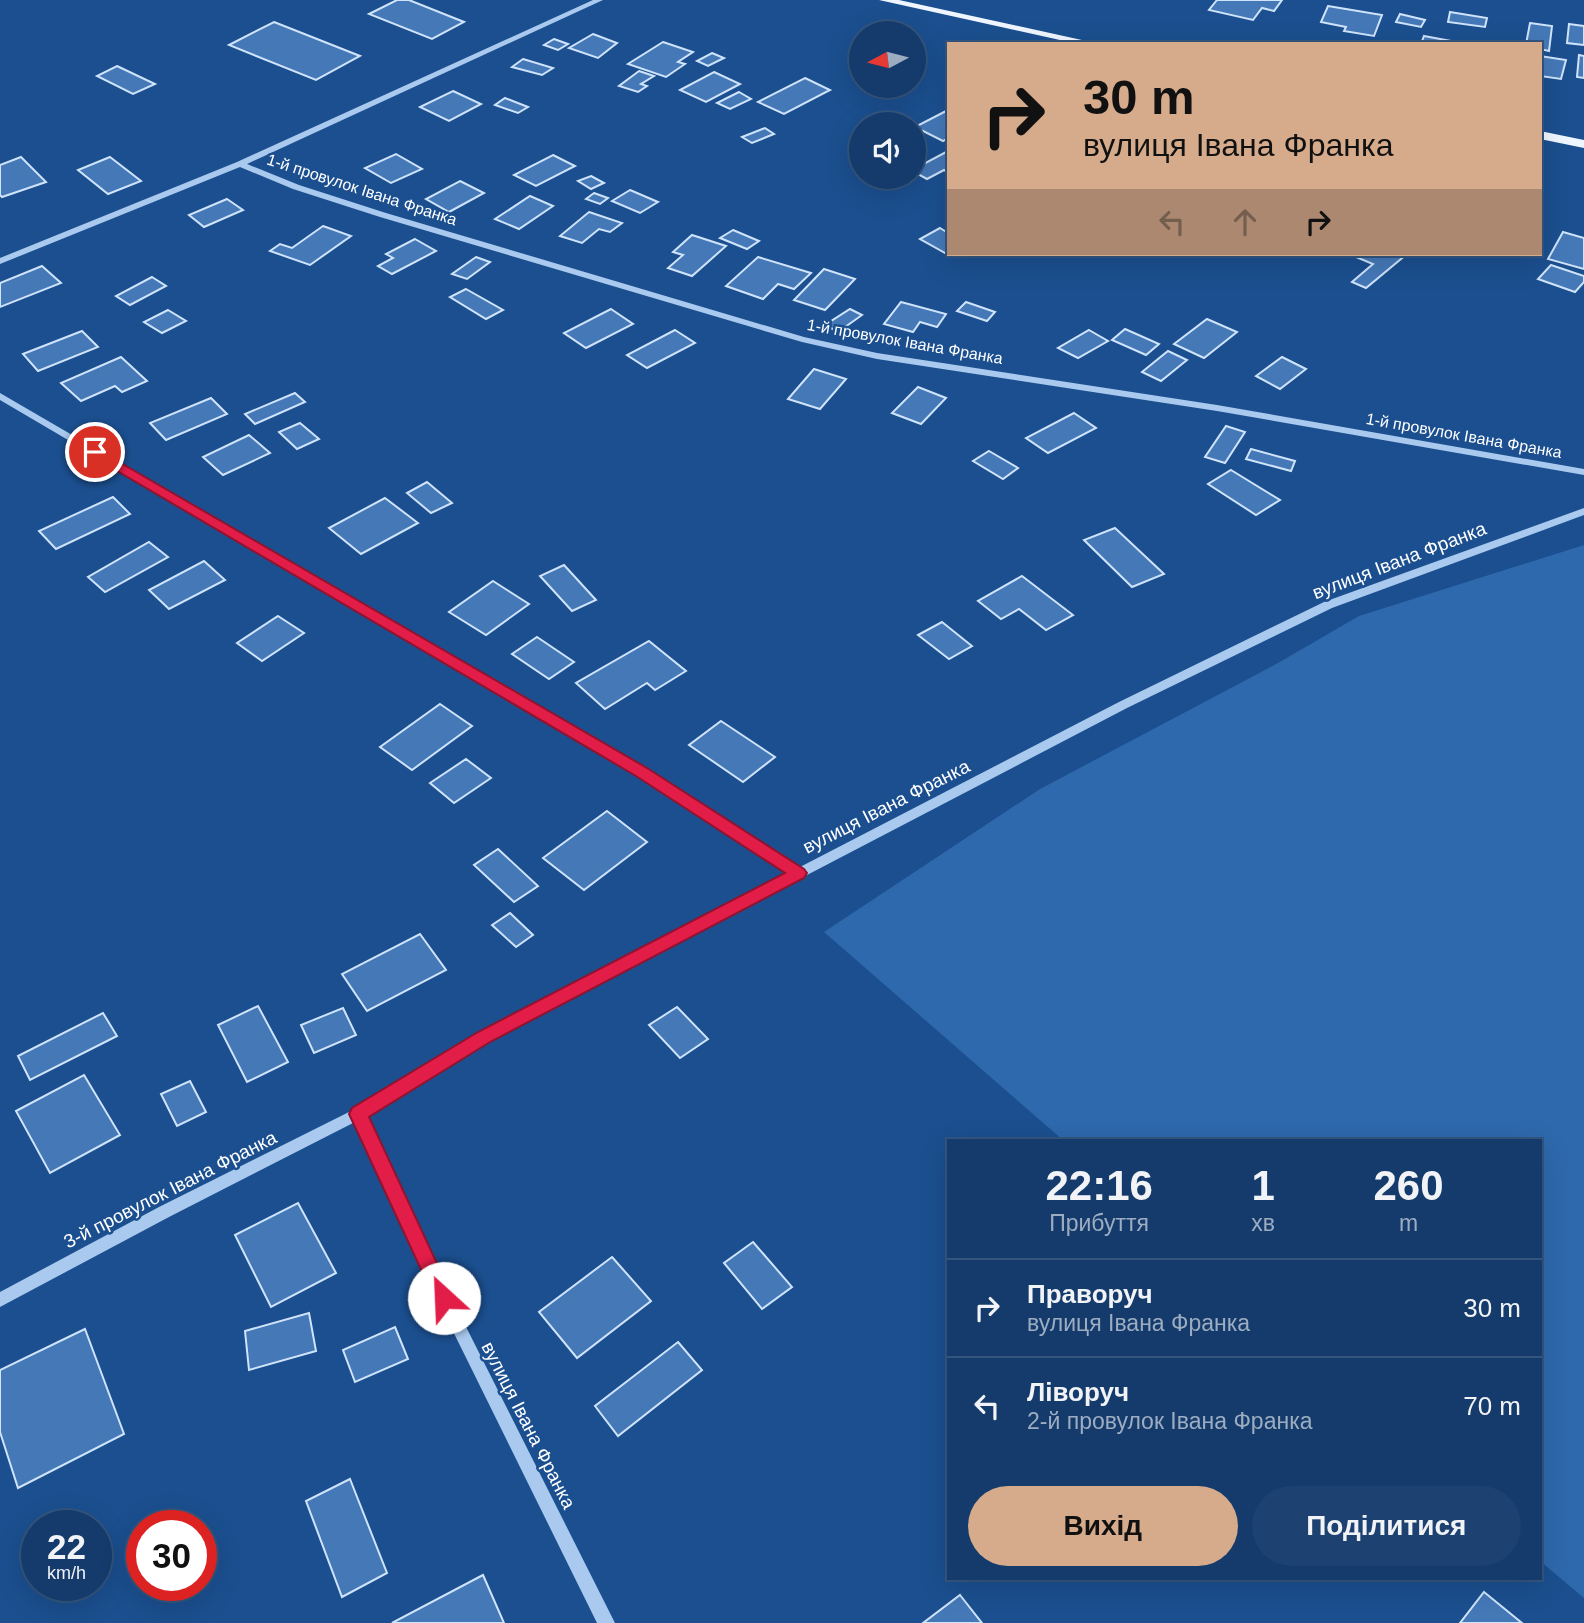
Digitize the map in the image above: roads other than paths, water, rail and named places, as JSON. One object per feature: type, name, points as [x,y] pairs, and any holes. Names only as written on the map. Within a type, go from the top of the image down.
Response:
[{"type":"main road","points":[[884,0],[1085,42]]},
{"type":"main road","points":[[1542,135],[1584,144]]},
{"type":"street","points":[[0,261],[240,164],[599,0]]},
{"type":"street","name":"1-й провулок Івана Франка","points":[[240,164],[296,187],[383,215],[802,339],[877,356],[1217,408],[1584,472]]},
{"type":"street","points":[[0,396],[642,772],[799,873]]},
{"type":"street","name":"вулиця Івана Франка","points":[[606,1623],[444,1298],[358,1114],[484,1037],[1123,705],[1328,605],[1584,511]]},
{"type":"street","name":"3-й провулок Івана Франка","points":[[0,1300],[163,1212],[358,1114]]}]
